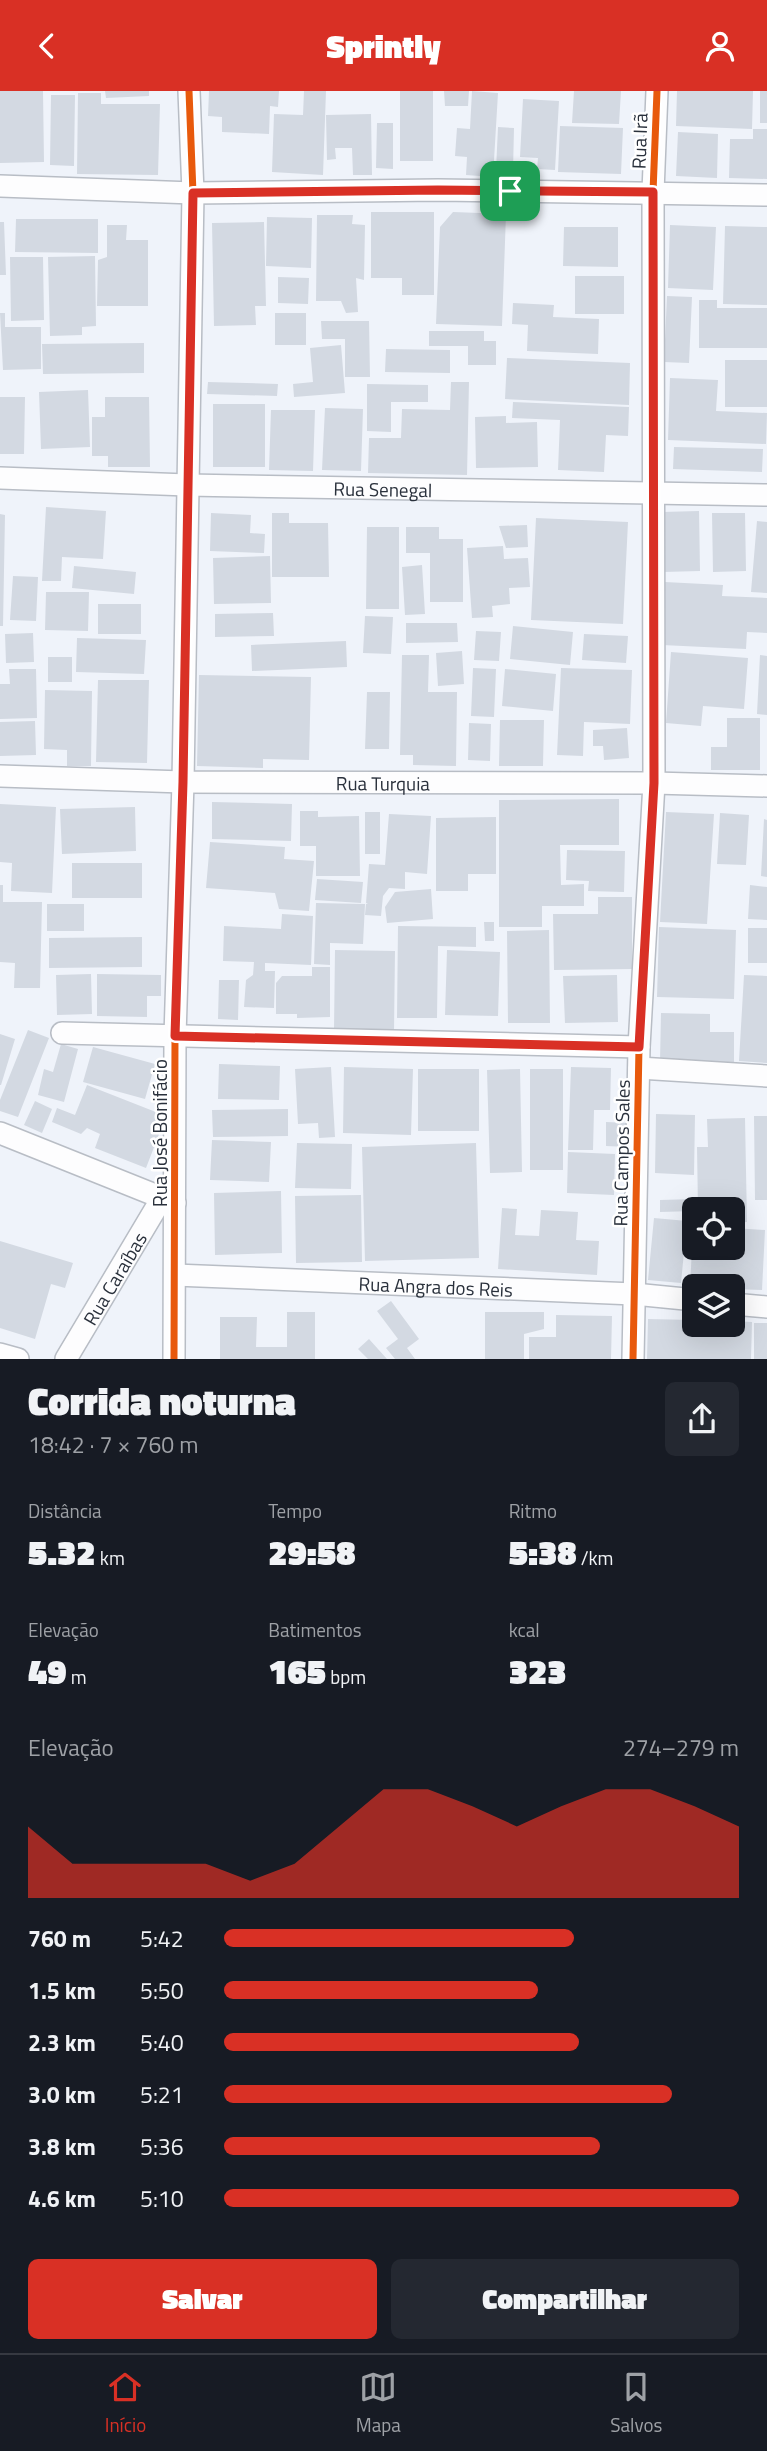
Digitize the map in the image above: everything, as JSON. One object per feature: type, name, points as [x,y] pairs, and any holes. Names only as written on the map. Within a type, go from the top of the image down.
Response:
[{"type":"street","name":"Rua José Bonifácio","points":[[174,1359],[175,1275],[168,1201],[183,782],[193,193],[189,91]]},
{"type":"street","name":"Rua Irã","points":[[653,192],[657,91]]},
{"type":"street","points":[[0,186],[193,193],[438,190],[767,195]]},
{"type":"street","name":"Rua Campos Sales","points":[[633,1359],[639,1058],[654,783],[653,192]]},
{"type":"street","name":"Rua Senegal","points":[[0,478],[187,485],[767,495]]},
{"type":"street","name":"Rua Turquia","points":[[0,776],[183,782],[654,783],[767,786]]},
{"type":"street","points":[[62,1033],[639,1058],[767,1076]]},
{"type":"street","points":[[0,1133],[168,1201]]},
{"type":"street","name":"Rua Caraíbas","points":[[66,1359],[168,1201]]},
{"type":"street","name":"Rua Angra dos Reis","points":[[175,1275],[634,1294],[682,1299]]},
{"type":"street","points":[[745,1305],[767,1307]]},
{"type":"street","points":[[0,1354],[18,1359]]},
{"type":"building","points":[[0,91],[43,91],[44,162],[0,163]]},
{"type":"building","points":[[105,91],[149,91],[149,96],[106,98]]},
{"type":"building","points":[[209,91],[279,91],[278,107],[270,106],[269,134],[222,132],[222,117],[208,116]]},
{"type":"building","points":[[304,91],[326,91],[323,175],[272,172],[274,114],[303,115]]},
{"type":"building","points":[[400,91],[433,91],[433,161],[400,161]]},
{"type":"building","points":[[444,91],[469,91],[468,106],[445,106]]},
{"type":"building","points":[[472,91],[498,93],[493,177],[466,175],[467,157],[455,156],[457,128],[470,129]]},
{"type":"building","points":[[574,91],[621,91],[619,124],[572,123]]},
{"type":"building","points":[[677,91],[753,91],[752,129],[676,126]]},
{"type":"building","points":[[760,91],[767,91],[767,123],[760,123]]},
{"type":"building","points":[[78,93],[101,93],[101,104],[160,104],[158,175],[77,174]]},
{"type":"building","points":[[51,95],[75,95],[74,166],[50,165]]},
{"type":"building","points":[[523,99],[559,101],[555,170],[537,169],[538,158],[520,157]]},
{"type":"building","points":[[371,114],[372,175],[353,175],[352,148],[335,148],[336,159],[327,160],[326,115]]},
{"type":"building","points":[[377,123],[393,123],[393,169],[376,168]]},
{"type":"building","points":[[560,126],[623,128],[621,174],[558,172]]},
{"type":"building","points":[[498,127],[514,128],[513,171],[496,170]]},
{"type":"building","points":[[753,129],[767,129],[767,179],[729,178],[730,139],[753,139]]},
{"type":"building","points":[[678,132],[718,134],[717,178],[676,176]]},
{"type":"building","points":[[371,212],[434,212],[434,295],[402,295],[402,278],[371,278]]},
{"type":"building","points":[[453,212],[506,214],[502,326],[436,324],[440,227]]},
{"type":"building","points":[[317,215],[353,215],[352,224],[365,225],[364,280],[356,278],[358,312],[346,313],[341,301],[316,301]]},
{"type":"building","points":[[267,217],[312,218],[311,268],[266,266]]},
{"type":"building","points":[[16,219],[98,219],[98,253],[15,252]]},
{"type":"building","points":[[0,222],[4,222],[6,275],[0,275]]},
{"type":"building","points":[[264,222],[266,306],[255,306],[256,325],[214,326],[212,223]]},
{"type":"building","points":[[107,225],[127,225],[126,240],[148,240],[148,306],[97,306],[98,260],[107,257]]},
{"type":"building","points":[[670,225],[716,227],[713,290],[668,288]]},
{"type":"building","points":[[725,226],[767,227],[767,305],[723,304]]},
{"type":"building","points":[[564,227],[618,227],[618,267],[563,266]]},
{"type":"building","points":[[95,256],[96,326],[82,327],[82,335],[50,336],[48,257]]},
{"type":"building","points":[[10,257],[43,257],[44,320],[11,321]]},
{"type":"building","points":[[575,276],[624,276],[624,314],[575,314]]},
{"type":"building","points":[[278,277],[309,278],[308,304],[278,303]]},
{"type":"building","points":[[667,296],[692,297],[689,363],[664,362]]},
{"type":"building","points":[[699,300],[717,300],[717,308],[767,308],[767,348],[699,348]]},
{"type":"building","points":[[513,303],[554,305],[553,317],[599,319],[598,354],[527,351],[528,325],[512,324]]},
{"type":"building","points":[[0,313],[5,313],[5,327],[41,327],[41,369],[3,370]]},
{"type":"building","points":[[275,313],[306,313],[306,345],[275,345]]},
{"type":"building","points":[[321,321],[369,321],[370,377],[345,377],[345,339],[322,339]]},
{"type":"building","points":[[429,331],[484,331],[484,341],[496,341],[496,365],[468,365],[468,346],[429,346]]},
{"type":"building","points":[[144,343],[144,373],[43,374],[42,344]]},
{"type":"building","points":[[341,345],[345,393],[294,397],[293,384],[313,382],[310,348]]},
{"type":"building","points":[[386,349],[450,350],[450,373],[385,372]]},
{"type":"building","points":[[507,358],[630,363],[629,405],[505,399]]},
{"type":"building","points":[[725,360],[767,360],[767,407],[725,407]]},
{"type":"building","points":[[670,378],[718,380],[716,411],[767,413],[766,444],[668,440]]},
{"type":"building","points":[[208,382],[278,384],[277,396],[207,394]]},
{"type":"building","points":[[451,382],[469,382],[467,475],[368,473],[369,438],[401,438],[402,409],[450,410]]},
{"type":"building","points":[[367,384],[428,385],[428,402],[391,402],[391,432],[367,431]]},
{"type":"building","points":[[88,390],[90,447],[41,449],[39,392]]},
{"type":"building","points":[[0,397],[25,397],[24,454],[0,454]]},
{"type":"building","points":[[105,397],[149,397],[150,467],[108,467],[108,456],[92,456],[92,417],[105,417]]},
{"type":"building","points":[[513,402],[629,407],[628,436],[606,435],[604,472],[558,470],[560,420],[512,418]]},
{"type":"building","points":[[213,404],[265,404],[265,467],[213,467]]},
{"type":"building","points":[[325,408],[363,409],[361,471],[322,470]]},
{"type":"building","points":[[271,410],[315,410],[313,471],[269,470]]},
{"type":"building","points":[[506,416],[506,423],[537,422],[538,467],[476,468],[475,417]]},
{"type":"building","points":[[674,447],[763,449],[762,472],[673,469]]},
{"type":"building","points":[[46,507],[106,511],[103,559],[62,557],[61,581],[42,581]]},
{"type":"building","points":[[699,511],[700,571],[663,572],[662,512]]},
{"type":"building","points":[[211,513],[251,515],[250,533],[265,534],[264,553],[210,551]]},
{"type":"building","points":[[272,513],[289,513],[289,523],[328,523],[329,577],[272,577]]},
{"type":"building","points":[[712,513],[745,513],[746,571],[713,572]]},
{"type":"building","points":[[0,514],[5,515],[3,626],[0,626]]},
{"type":"building","points":[[536,518],[628,522],[623,624],[531,620]]},
{"type":"building","points":[[757,521],[767,522],[767,593],[751,592]]},
{"type":"building","points":[[527,525],[528,547],[506,548],[499,526]]},
{"type":"building","points":[[367,527],[399,527],[399,609],[366,609]]},
{"type":"building","points":[[406,527],[439,527],[439,539],[463,539],[463,602],[430,602],[430,553],[406,553]]},
{"type":"building","points":[[503,546],[504,559],[528,558],[530,587],[509,588],[510,604],[492,606],[493,617],[472,618],[467,548]]},
{"type":"building","points":[[270,556],[271,603],[214,604],[213,558]]},
{"type":"building","points":[[422,565],[425,614],[405,615],[402,567]]},
{"type":"building","points":[[74,566],[136,572],[134,594],[72,588]]},
{"type":"building","points":[[13,576],[38,577],[36,621],[10,620]]},
{"type":"building","points":[[665,582],[723,585],[722,596],[767,598],[767,633],[747,632],[746,649],[662,645]]},
{"type":"building","points":[[46,592],[89,592],[88,631],[45,630]]},
{"type":"building","points":[[98,604],[141,604],[141,634],[98,634]]},
{"type":"building","points":[[273,613],[274,636],[215,637],[215,614]]},
{"type":"building","points":[[365,616],[393,617],[391,654],[363,653]]},
{"type":"building","points":[[406,623],[457,623],[458,642],[406,643]]},
{"type":"building","points":[[513,626],[573,632],[570,665],[510,659]]},
{"type":"building","points":[[476,631],[501,632],[499,661],[474,660]]},
{"type":"building","points":[[33,633],[34,662],[6,663],[5,634]]},
{"type":"building","points":[[584,634],[628,636],[626,663],[582,660]]},
{"type":"building","points":[[77,638],[146,640],[144,674],[76,672]]},
{"type":"building","points":[[346,641],[347,667],[252,671],[251,645]]},
{"type":"building","points":[[462,651],[464,684],[438,686],[436,653]]},
{"type":"building","points":[[671,652],[748,658],[744,709],[703,706],[701,726],[666,723]]},
{"type":"building","points":[[402,655],[429,655],[428,692],[457,692],[456,766],[413,765],[413,755],[400,755]]},
{"type":"building","points":[[760,655],[767,656],[767,715],[757,714]]},
{"type":"building","points":[[48,657],[72,657],[72,682],[48,682]]},
{"type":"building","points":[[473,668],[496,669],[494,717],[471,716]]},
{"type":"building","points":[[561,668],[632,670],[630,724],[584,722],[583,756],[557,755]]},
{"type":"building","points":[[9,669],[36,669],[37,718],[0,719],[0,684],[10,684]]},
{"type":"building","points":[[505,669],[556,674],[553,711],[502,706]]},
{"type":"building","points":[[199,675],[311,677],[309,760],[263,759],[263,768],[197,766]]},
{"type":"building","points":[[98,680],[149,680],[147,763],[96,762]]},
{"type":"building","points":[[45,690],[92,691],[91,766],[67,766],[67,750],[44,749]]},
{"type":"building","points":[[367,692],[390,692],[389,749],[365,749]]},
{"type":"building","points":[[727,718],[760,718],[760,770],[711,770],[711,747],[727,747]]},
{"type":"building","points":[[500,720],[544,720],[543,766],[499,766]]},
{"type":"building","points":[[35,721],[36,755],[0,756],[0,722]]},
{"type":"building","points":[[469,723],[491,724],[490,761],[468,760]]},
{"type":"building","points":[[627,728],[629,758],[604,760],[603,746],[593,746],[593,730]]},
{"type":"building","points":[[619,799],[619,845],[560,845],[561,885],[584,884],[584,906],[542,906],[542,927],[499,927],[499,800]]},
{"type":"building","points":[[212,802],[292,804],[291,841],[212,839]]},
{"type":"building","points":[[0,804],[56,807],[52,893],[11,891],[12,863],[0,862]]},
{"type":"building","points":[[135,807],[136,851],[62,854],[60,809]]},
{"type":"building","points":[[300,811],[318,811],[318,817],[359,816],[360,876],[316,876],[316,846],[300,846]]},
{"type":"building","points":[[365,812],[380,812],[380,854],[365,854]]},
{"type":"building","points":[[666,812],[714,814],[707,924],[660,922]]},
{"type":"building","points":[[720,813],[749,815],[746,865],[717,864]]},
{"type":"building","points":[[389,814],[431,816],[427,874],[405,872],[405,889],[389,888],[383,896],[381,916],[365,915],[368,904],[369,864],[385,865]]},
{"type":"building","points":[[496,817],[496,874],[468,874],[468,891],[436,891],[436,818]]},
{"type":"building","points":[[764,819],[767,820],[767,877],[761,876]]},
{"type":"building","points":[[210,842],[285,847],[284,859],[314,861],[309,911],[279,909],[275,893],[206,888]]},
{"type":"building","points":[[567,850],[625,851],[624,892],[588,891],[589,881],[566,880]]},
{"type":"building","points":[[72,863],[142,863],[142,898],[72,898]]},
{"type":"building","points":[[317,879],[363,882],[361,903],[315,900]]},
{"type":"building","points":[[0,885],[3,885],[3,902],[42,902],[40,988],[14,988],[15,963],[0,962]]},
{"type":"building","points":[[750,885],[767,887],[767,920],[748,919]]},
{"type":"building","points":[[431,889],[433,919],[387,923],[385,907],[395,892]]},
{"type":"building","points":[[598,897],[632,897],[632,969],[554,970],[553,914],[598,914]]},
{"type":"building","points":[[316,903],[365,904],[363,944],[330,943],[330,965],[314,964]]},
{"type":"building","points":[[47,904],[84,904],[84,931],[47,931]]},
{"type":"building","points":[[282,914],[313,916],[311,965],[265,963],[265,971],[275,971],[274,1008],[244,1007],[246,980],[253,975],[254,962],[223,961],[224,926],[281,929]]},
{"type":"building","points":[[484,922],[494,922],[494,941],[485,941]]},
{"type":"building","points":[[398,926],[476,927],[476,947],[438,946],[437,1018],[397,1018]]},
{"type":"building","points":[[659,927],[736,930],[734,999],[657,997]]},
{"type":"building","points":[[748,928],[767,928],[767,963],[748,963]]},
{"type":"building","points":[[549,930],[550,1023],[508,1023],[507,931]]},
{"type":"building","points":[[142,937],[142,967],[49,968],[49,938]]},
{"type":"building","points":[[335,950],[395,951],[394,1031],[334,1030]]},
{"type":"building","points":[[447,950],[500,952],[498,1016],[445,1015]]},
{"type":"building","points":[[312,967],[330,967],[330,1017],[297,1018],[297,1014],[276,1014],[276,983],[282,976],[312,976]]},
{"type":"building","points":[[91,974],[92,1014],[57,1015],[56,975]]},
{"type":"building","points":[[97,974],[161,975],[161,996],[147,996],[147,1017],[97,1016]]},
{"type":"building","points":[[617,975],[618,1022],[565,1023],[563,976]]},
{"type":"building","points":[[744,975],[767,976],[767,1063],[739,1061]]},
{"type":"building","points":[[219,980],[239,980],[238,1020],[218,1019]]},
{"type":"building","points":[[661,1013],[710,1014],[710,1032],[734,1032],[734,1062],[660,1062]]},
{"type":"building","points":[[28,1030],[49,1038],[18,1117],[0,1111],[0,1100]]},
{"type":"building","points":[[0,1034],[15,1039],[1,1085],[0,1085]]},
{"type":"building","points":[[61,1044],[78,1049],[64,1102],[38,1095],[44,1069],[53,1072]]},
{"type":"building","points":[[93,1047],[155,1064],[145,1099],[83,1082]]},
{"type":"building","points":[[219,1064],[280,1066],[279,1100],[218,1099]]},
{"type":"building","points":[[331,1067],[335,1137],[319,1138],[318,1123],[298,1124],[295,1069]]},
{"type":"building","points":[[344,1067],[413,1069],[411,1135],[343,1133]]},
{"type":"building","points":[[571,1067],[611,1068],[610,1110],[594,1110],[593,1150],[568,1150]]},
{"type":"building","points":[[418,1069],[479,1069],[479,1131],[418,1131]]},
{"type":"building","points":[[520,1069],[522,1172],[490,1173],[487,1070]]},
{"type":"building","points":[[530,1069],[563,1069],[563,1170],[530,1170]]},
{"type":"building","points":[[87,1085],[166,1116],[146,1168],[95,1148],[100,1134],[87,1128],[81,1134],[52,1122],[57,1108],[75,1115]]},
{"type":"building","points":[[35,1101],[52,1109],[42,1133],[24,1125]]},
{"type":"building","points":[[288,1109],[288,1136],[213,1137],[212,1110]]},
{"type":"building","points":[[656,1114],[695,1115],[694,1175],[655,1173]]},
{"type":"building","points":[[754,1116],[767,1116],[767,1200],[755,1200]]},
{"type":"building","points":[[745,1118],[747,1222],[745,1197],[698,1197],[697,1147],[708,1147],[707,1119]]},
{"type":"building","points":[[606,1122],[629,1123],[628,1147],[606,1146]]},
{"type":"building","points":[[212,1140],[271,1142],[269,1182],[210,1180]]},
{"type":"building","points":[[297,1143],[352,1144],[351,1189],[295,1188]]},
{"type":"building","points":[[476,1143],[479,1258],[365,1261],[362,1147]]},
{"type":"building","points":[[568,1152],[615,1154],[614,1195],[567,1193]]},
{"type":"building","points":[[281,1191],[282,1253],[215,1255],[214,1193]]},
{"type":"building","points":[[361,1195],[362,1262],[296,1263],[295,1196]]},
{"type":"building","points":[[682,1199],[682,1211],[660,1212],[660,1200]]},
{"type":"building","points":[[502,1208],[517,1209],[515,1235],[539,1236],[541,1210],[578,1212],[576,1240],[599,1241],[597,1275],[498,1269]]},
{"type":"building","points":[[654,1218],[682,1221],[681,1283],[648,1280]]},
{"type":"building","points":[[745,1229],[765,1230],[762,1290],[745,1289],[745,1274],[691,1274],[691,1260],[745,1260]]},
{"type":"building","points":[[0,1241],[73,1263],[65,1288],[51,1284],[35,1339],[0,1328]]},
{"type":"building","points":[[391,1301],[419,1339],[407,1348],[415,1359],[395,1359],[386,1348],[398,1339],[377,1311]]},
{"type":"building","points":[[287,1312],[315,1312],[315,1359],[220,1359],[220,1317],[257,1317],[256,1347],[287,1347]]},
{"type":"building","points":[[485,1312],[544,1312],[544,1329],[524,1334],[524,1359],[485,1359]]},
{"type":"building","points":[[556,1315],[612,1316],[611,1359],[529,1359],[529,1337],[556,1337]]},
{"type":"building","points":[[648,1319],[682,1320],[682,1337],[745,1337],[745,1322],[752,1322],[751,1359],[647,1359]]},
{"type":"building","points":[[754,1323],[767,1323],[767,1359],[754,1359]]},
{"type":"building","points":[[369,1339],[387,1359],[368,1359],[358,1349]]},
{"type":"cycle path","points":[[174,1359],[175,1036],[183,782],[193,193],[189,91]]},
{"type":"cycle path","points":[[633,1359],[639,1047],[654,783],[653,192],[657,91]]},
{"type":"route","points":[[510,191],[653,192],[654,783],[639,1047],[175,1036],[183,782],[193,193],[510,191]]}]
